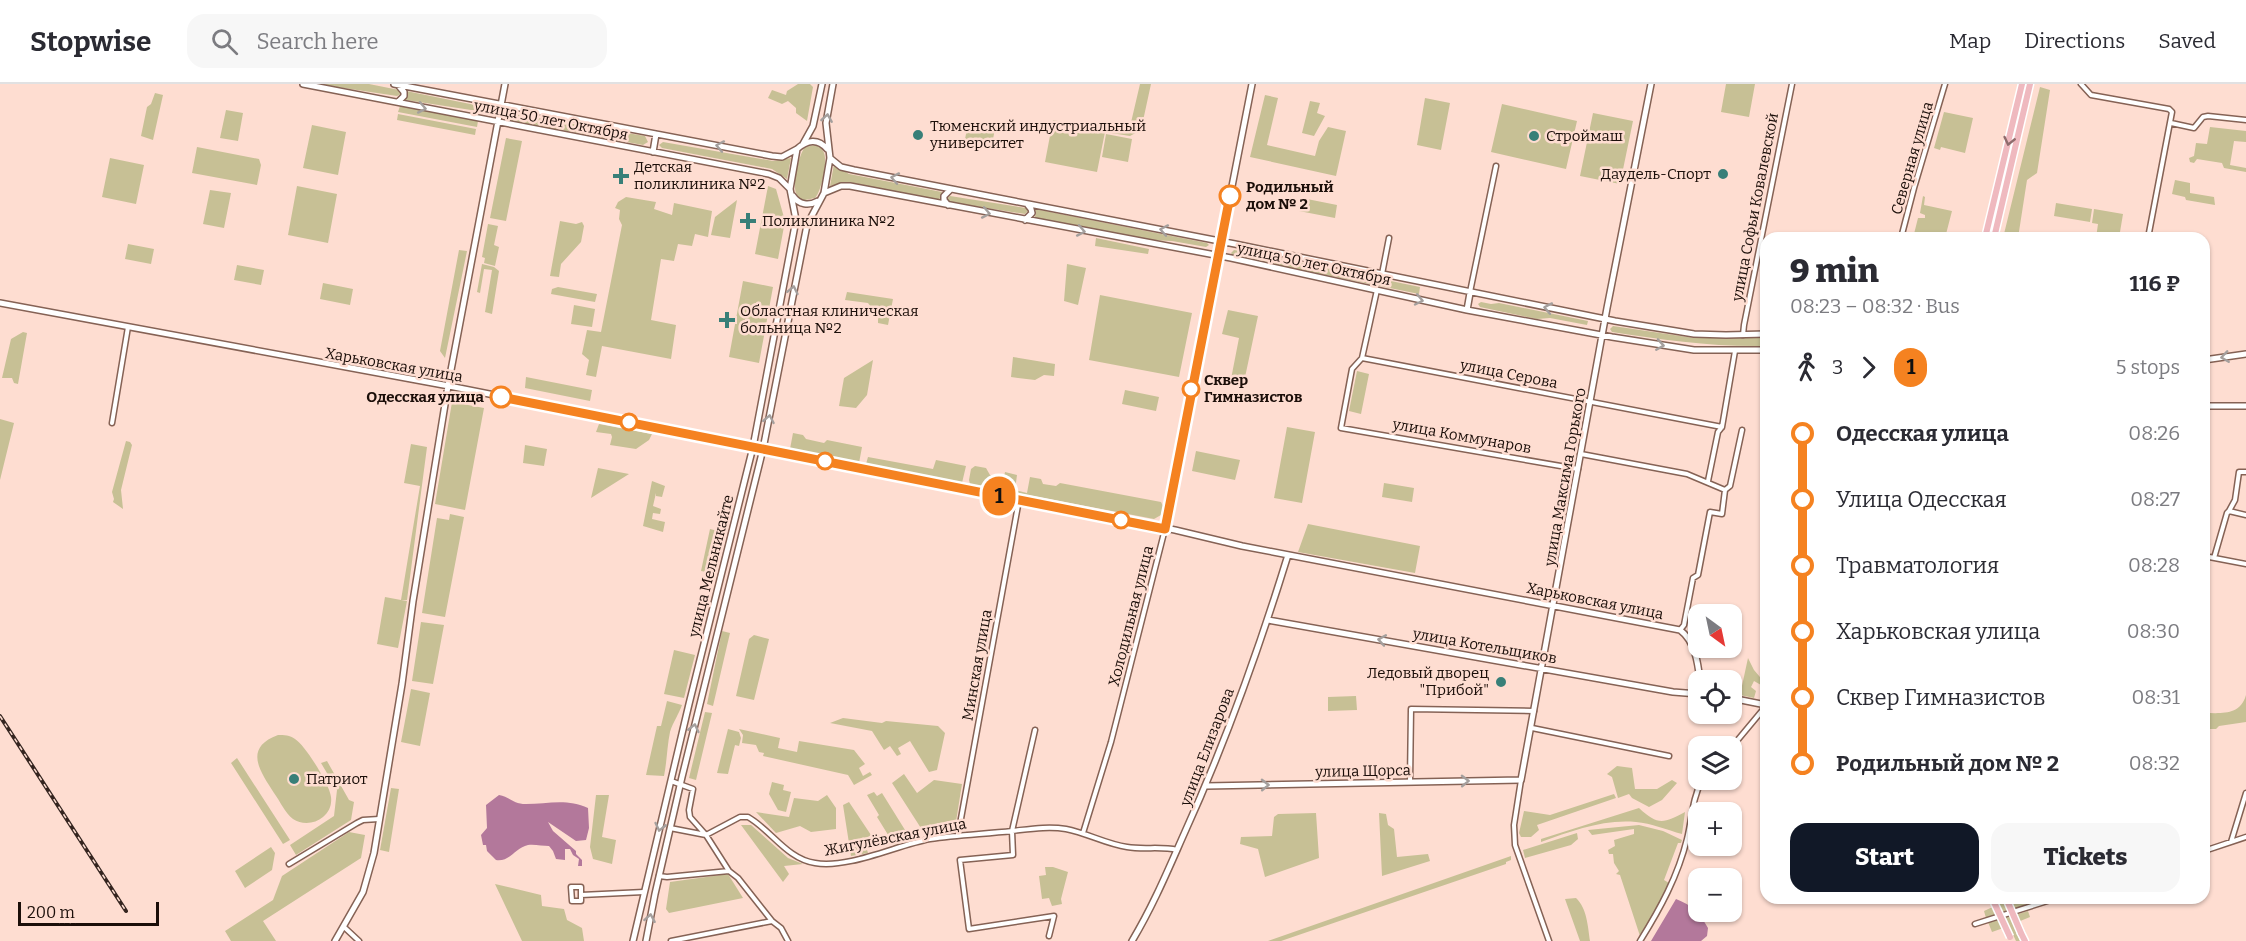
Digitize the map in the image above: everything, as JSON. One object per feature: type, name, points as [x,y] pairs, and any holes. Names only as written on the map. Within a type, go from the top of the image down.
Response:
[{"type":"main road","points":[[1986,232],[2022,84]]},
{"type":"main road","points":[[1995,232],[2030,84]]},
{"type":"main road","points":[[1995,904],[2011,939]]},
{"type":"main road","points":[[2009,904],[2025,941]]},
{"type":"street","name":"улица 50 лет Октября","points":[[303,84],[769,174],[779,178],[800,203],[807,205],[820,200]]},
{"type":"street","name":"улица 50 лет Октября","points":[[396,84],[772,156],[782,157],[813,141],[819,142],[842,167],[854,170],[1605,319],[1694,334],[1760,334]]},
{"type":"street","points":[[396,84],[404,96],[403,100],[396,103]]},
{"type":"street","points":[[335,941],[360,899],[369,877],[448,386],[505,84]]},
{"type":"street","points":[[799,147],[813,126],[822,84]]},
{"type":"street","points":[[824,193],[830,155],[825,128],[833,84]]},
{"type":"street","name":"Холодильная улица","points":[[1083,833],[1114,732],[1165,529],[1252,84]]},
{"type":"street","name":"улица Максима Горького","points":[[1549,941],[1518,854],[1513,833],[1602,334],[1650,84]]},
{"type":"street","name":"улица Софьи Ковалевской","points":[[1762,232],[1792,84]]},
{"type":"street","name":"Северная улица","points":[[1903,232],[1946,84]]},
{"type":"street","points":[[2081,84],[2091,95],[2169,109],[2172,112],[2149,232]]},
{"type":"street","points":[[2170,123],[2194,128],[2203,117],[2246,120]]},
{"type":"street","points":[[653,152],[656,134]]},
{"type":"street","name":"улица Мельникайте","points":[[633,941],[753,447],[795,222],[791,192],[799,147]]},
{"type":"street","points":[[1467,310],[1496,166]]},
{"type":"street","name":"улица 50 лет Октября","points":[[824,193],[841,186],[850,186],[1218,256],[1467,310],[1674,348],[1760,350]]},
{"type":"street","points":[[948,205],[944,196],[952,189]]},
{"type":"street","name":"улица Мельникайте","points":[[647,941],[670,828],[763,449],[807,225],[824,193]]},
{"type":"street","points":[[1024,220],[1032,213],[1026,204]]},
{"type":"street","points":[[1382,275],[1389,238]]},
{"type":"street","name":"улица Софьи Ковалевской","points":[[1743,335],[1760,242]]},
{"type":"street","points":[[1362,358],[1377,290]]},
{"type":"street","name":"Харьковская улица","points":[[0,303],[448,386],[1288,555],[1680,630],[1690,642],[1698,670]]},
{"type":"street","points":[[112,423],[128,327]]},
{"type":"street","points":[[1708,481],[1718,432],[1722,427],[1735,351]]},
{"type":"street","points":[[2210,359],[2246,354]]},
{"type":"street","name":"улица Серова","points":[[1362,358],[1722,427]]},
{"type":"street","name":"улица Коммунаров","points":[[1362,358],[1352,369],[1341,428],[1578,469]]},
{"type":"street","points":[[765,387],[775,388]]},
{"type":"street","points":[[2210,406],[2246,406]]},
{"type":"street","points":[[1680,630],[1684,625],[1693,578],[1698,575],[1710,512],[1722,514],[1725,490],[1730,486],[1742,430]]},
{"type":"street","points":[[1581,454],[1687,474],[1725,490]]},
{"type":"street","points":[[2214,558],[2229,511],[2235,500],[2239,472],[2246,472]]},
{"type":"street","name":"Минская улица","points":[[958,835],[1019,500]]},
{"type":"street","points":[[2229,511],[2246,515]]},
{"type":"street","name":"улица Елизарова","points":[[1132,941],[1157,897],[1206,786],[1268,620],[1288,555]]},
{"type":"street","points":[[2210,557],[2246,564]]},
{"type":"street","name":"улица Котельщиков","points":[[1268,620],[1688,693]]},
{"type":"street","points":[[1742,701],[1760,705]]},
{"type":"street","points":[[1410,783],[1411,709],[1535,711]]},
{"type":"street","points":[[1741,736],[1760,712]]},
{"type":"street","points":[[1532,728],[1669,756]]},
{"type":"street","points":[[1035,730],[1012,831],[1013,855],[960,860],[969,929],[1054,916],[1049,936]]},
{"type":"street","name":"улица Щорса","points":[[1206,786],[1521,780]]},
{"type":"street","points":[[671,781],[693,789],[688,810],[696,825],[706,835],[729,871],[738,878],[772,921],[781,928],[788,941]]},
{"type":"street","points":[[1640,941],[1662,907],[1674,876],[1687,840],[1697,790]]},
{"type":"street","points":[[2231,842],[2246,794]]},
{"type":"street","name":"Жигулёвская улица","points":[[706,835],[740,817],[748,817],[801,859],[824,864],[888,852],[915,843],[958,835],[1049,827],[1083,833],[1122,846],[1177,850]]},
{"type":"street","points":[[289,864],[363,820],[380,819]]},
{"type":"street","points":[[670,828],[706,835]]},
{"type":"street","points":[[2210,849],[2246,837]]},
{"type":"street","points":[[652,861],[658,857],[662,863]]},
{"type":"street","points":[[659,876],[729,871]]},
{"type":"street","points":[[581,895],[644,892]]},
{"type":"street","points":[[1975,924],[2038,904]]},
{"type":"street","points":[[670,941],[772,921]]},
{"type":"street","points":[[344,927],[359,941]]},
{"type":"shaded area","points":[[317,84],[369,84],[399,90],[401,94],[397,96]]},
{"type":"shaded area","points":[[798,84],[810,84],[813,87],[807,121],[796,113],[796,108],[788,101],[782,104],[768,98],[772,90],[786,95],[787,91]]},
{"type":"shaded area","points":[[1140,84],[1151,84],[1141,130],[1130,136],[1105,132],[1097,172],[1045,162],[1053,120],[1087,127],[1090,132],[1095,133],[1105,126],[1129,131]]},
{"type":"shaded area","points":[[1726,84],[1755,84],[1749,117],[1721,112]]},
{"type":"shaded area","points":[[2040,87],[2050,90],[2037,173],[2027,180],[2019,232],[2004,232]]},
{"type":"shaded area","points":[[406,91],[485,107],[487,110],[484,112],[406,100]]},
{"type":"shaded area","points":[[155,93],[163,95],[153,140],[141,136],[147,107],[151,104]]},
{"type":"shaded area","points":[[1265,95],[1278,98],[1267,145],[1315,156],[1319,141],[1328,127],[1346,131],[1336,176],[1250,157]]},
{"type":"shaded area","points":[[1425,98],[1450,103],[1441,150],[1417,145]]},
{"type":"shaded area","points":[[1310,101],[1320,103],[1317,113],[1325,116],[1314,136],[1302,133]]},
{"type":"shaded area","name":"Строймаш","points":[[1502,104],[1577,121],[1566,169],[1491,152]]},
{"type":"shaded area","points":[[400,106],[478,121],[477,127],[398,112]]},
{"type":"shaded area","points":[[226,110],[243,113],[238,141],[220,138]]},
{"type":"shaded area","points":[[1944,112],[1973,118],[1965,153],[1941,147],[1940,150],[1934,148]]},
{"type":"shaded area","points":[[508,113],[645,136],[648,142],[643,145],[507,120],[505,116]]},
{"type":"shaded area","points":[[1593,113],[1633,121],[1620,184],[1580,176]]},
{"type":"shaded area","points":[[398,114],[476,129],[475,135],[397,120]]},
{"type":"shaded area","points":[[968,124],[995,129],[991,149],[964,144]]},
{"type":"shaded area","points":[[312,125],[346,132],[338,175],[303,168]]},
{"type":"shaded area","points":[[2210,127],[2246,131],[2246,142],[2234,141],[2230,165],[2246,168],[2246,172],[2224,168],[2222,163],[2197,159],[2194,163],[2190,162],[2189,158],[2194,156],[2196,143],[2207,144]]},
{"type":"shaded area","points":[[1106,134],[1132,139],[1128,162],[1102,157]]},
{"type":"shaded area","points":[[506,138],[522,141],[506,221],[490,218]]},
{"type":"shaded area","points":[[663,142],[773,161],[791,158],[787,179],[772,169],[662,148],[659,145]]},
{"type":"shaded area","points":[[815,145],[825,155],[824,175],[815,198],[805,200],[801,199],[795,191],[796,171],[805,147]]},
{"type":"shaded area","points":[[197,147],[259,159],[261,165],[257,185],[192,173]]},
{"type":"shaded area","points":[[110,158],[144,165],[136,204],[102,197]]},
{"type":"shaded area","points":[[834,164],[849,174],[942,192],[939,200],[848,182],[830,186]]},
{"type":"shaded area","points":[[2175,180],[2190,183],[2190,193],[2214,197],[2215,205],[2186,200],[2185,197],[2172,194]]},
{"type":"shaded area","points":[[297,186],[337,194],[328,243],[288,235]]},
{"type":"shaded area","points":[[768,186],[776,189],[785,221],[778,259],[755,254]]},
{"type":"shaded area","points":[[210,190],[231,193],[224,228],[203,224]]},
{"type":"shaded area","points":[[950,196],[1026,208],[1028,211],[1025,214],[949,202],[946,199]]},
{"type":"shaded area","points":[[1923,196],[1925,197],[1924,205],[1952,211],[1947,232],[1914,232],[1918,218],[1925,218],[1925,215],[1920,213]]},
{"type":"shaded area","points":[[626,197],[656,202],[654,209],[672,215],[674,203],[712,211],[708,237],[695,234],[692,246],[678,244],[674,261],[661,259],[651,320],[676,325],[671,359],[602,346],[596,377],[586,375],[589,360],[582,354],[587,330],[601,332],[622,225],[619,219],[620,210],[615,208],[618,202]]},
{"type":"shaded area","points":[[1302,198],[1337,205],[1335,218],[1299,211]]},
{"type":"shaded area","points":[[737,200],[730,238],[711,235],[715,217]]},
{"type":"shaded area","points":[[2056,203],[2092,209],[2090,222],[2054,216]]},
{"type":"shaded area","points":[[1035,209],[1209,245],[1206,247],[1150,240],[1034,218]]},
{"type":"shaded area","points":[[2094,209],[2123,214],[2120,232],[2097,232],[2098,224],[2092,223]]},
{"type":"shaded area","points":[[560,221],[576,224],[582,222],[584,226],[581,242],[561,264],[559,277],[550,276]]},
{"type":"shaded area","points":[[488,224],[498,226],[494,245],[499,247],[495,266],[484,263],[485,258],[482,257]]},
{"type":"shaded area","points":[[1096,238],[1149,249],[1148,254],[1095,246]]},
{"type":"shaded area","points":[[128,244],[154,249],[151,264],[125,259]]},
{"type":"shaded area","points":[[459,250],[467,251],[445,358],[440,351]]},
{"type":"shaded area","points":[[1234,250],[1420,287],[1419,294],[1233,256],[1231,253]]},
{"type":"shaded area","points":[[482,264],[499,271],[492,314],[485,312],[492,270],[484,269],[480,293],[477,292]]},
{"type":"shaded area","points":[[1067,264],[1086,268],[1078,305],[1064,301]]},
{"type":"shaded area","points":[[237,265],[264,270],[261,285],[234,280]]},
{"type":"shaded area","points":[[743,281],[773,287],[759,363],[729,357]]},
{"type":"shaded area","points":[[323,283],[353,289],[350,305],[320,299]]},
{"type":"shaded area","points":[[558,287],[597,294],[595,302],[551,294],[552,289]]},
{"type":"shaded area","points":[[847,292],[893,299],[888,325],[878,323],[878,317],[868,303],[845,300]]},
{"type":"shaded area","name":"Сквер Гимназистов","points":[[1100,295],[1192,313],[1179,377],[1089,360]]},
{"type":"shaded area","points":[[1481,302],[1499,303],[1588,321],[1587,325],[1550,318],[1537,319],[1480,307],[1478,304]]},
{"type":"shaded area","points":[[574,305],[595,309],[592,327],[571,324]]},
{"type":"shaded area","points":[[1228,310],[1258,316],[1244,382],[1231,379],[1239,338],[1222,334]]},
{"type":"shaded area","points":[[1613,326],[1694,338],[1760,338],[1760,346],[1669,340],[1612,332],[1610,329]]},
{"type":"shaded area","points":[[23,332],[27,333],[18,384],[14,383],[12,378],[2,378],[11,339]]},
{"type":"shaded area","points":[[1013,357],[1055,364],[1054,376],[1044,375],[1035,380],[1011,377]]},
{"type":"shaded area","points":[[873,360],[867,395],[856,408],[839,406],[844,378]]},
{"type":"shaded area","points":[[1357,371],[1369,374],[1361,414],[1349,411]]},
{"type":"shaded area","points":[[526,377],[592,390],[590,401],[525,388]]},
{"type":"shaded area","points":[[1125,390],[1159,397],[1156,411],[1122,404]]},
{"type":"shaded area","points":[[452,402],[484,408],[465,510],[435,504]]},
{"type":"shaded area","points":[[0,419],[14,423],[0,480]]},
{"type":"shaded area","points":[[599,424],[652,434],[649,440],[636,449],[610,445],[611,434],[596,432]]},
{"type":"shaded area","points":[[1287,427],[1315,432],[1302,503],[1274,498]]},
{"type":"shaded area","points":[[793,433],[824,443],[827,440],[862,447],[859,463],[790,449]]},
{"type":"shaded area","points":[[126,441],[132,445],[121,490],[123,509],[113,502],[112,492]]},
{"type":"shaded area","points":[[411,444],[427,447],[407,600],[401,600],[420,486],[404,483]]},
{"type":"shaded area","points":[[525,445],[547,449],[544,466],[523,463]]},
{"type":"shaded area","points":[[1196,451],[1240,460],[1235,480],[1192,471]]},
{"type":"shaded area","points":[[868,457],[933,469],[936,460],[966,466],[962,483],[866,464]]},
{"type":"shaded area","points":[[975,466],[986,468],[990,475],[1004,477],[1005,472],[1017,475],[1015,490],[1027,493],[1030,477],[1041,479],[1043,484],[1056,486],[1060,483],[1161,502],[1163,506],[1161,515],[1154,519],[970,484],[971,469]]},
{"type":"shaded area","points":[[598,468],[629,474],[591,498]]},
{"type":"shaded area","points":[[652,481],[665,486],[662,497],[656,496],[656,493],[653,506],[661,509],[660,514],[653,513],[652,519],[665,522],[663,532],[643,526]]},
{"type":"shaded area","points":[[1384,483],[1414,488],[1412,502],[1382,497]]},
{"type":"shaded area","points":[[450,514],[464,517],[445,617],[422,613],[437,518],[449,520]]},
{"type":"shaded area","points":[[1308,524],[1420,546],[1415,573],[1298,552]]},
{"type":"shaded area","points":[[710,529],[722,532],[712,573],[701,571]]},
{"type":"shaded area","points":[[385,597],[407,601],[398,648],[377,644]]},
{"type":"shaded area","points":[[421,622],[444,625],[433,684],[412,681]]},
{"type":"shaded area","points":[[722,631],[730,633],[713,706],[707,704]]},
{"type":"shaded area","points":[[754,635],[769,639],[754,700],[736,696],[749,639]]},
{"type":"shaded area","points":[[674,650],[695,655],[684,698],[664,694]]},
{"type":"shaded area","points":[[1748,658],[1760,677],[1760,684],[1754,681],[1751,687],[1756,691],[1754,698],[1742,695]]},
{"type":"shaded area","points":[[411,689],[430,693],[420,746],[401,742]]},
{"type":"shaded area","points":[[2246,695],[2246,722],[2210,729],[2210,713],[2235,710]]},
{"type":"shaded area","points":[[1356,696],[1357,710],[1328,711],[1328,697]]},
{"type":"shaded area","points":[[667,701],[682,705],[670,732],[664,776],[646,775],[657,726],[661,726]]},
{"type":"shaded area","points":[[705,712],[712,713],[696,780],[689,778]]},
{"type":"shaded area","points":[[843,718],[938,726],[945,733],[937,770],[929,772],[910,741],[898,748],[901,754],[897,756],[890,746],[884,750],[872,731],[830,723]]},
{"type":"shaded area","points":[[728,729],[739,732],[741,738],[739,746],[735,745],[728,774],[717,773]]},
{"type":"shaded area","points":[[739,729],[780,738],[778,748],[797,752],[799,741],[854,750],[865,764],[859,768],[863,776],[870,772],[872,775],[854,785],[848,775],[763,756],[764,753],[759,752],[756,745],[742,743],[743,735]]},
{"type":"shaded area","name":"Патриот","points":[[278,735],[291,737],[299,743],[311,757],[330,791],[328,811],[316,821],[308,823],[293,819],[285,810],[260,768],[258,753],[261,746]]},
{"type":"shaded area","points":[[237,758],[290,840],[283,844],[231,763]]},
{"type":"shaded area","points":[[327,761],[349,800],[354,802],[351,820],[296,855],[290,845],[334,816],[337,790],[321,763]]},
{"type":"shaded area","points":[[1617,766],[1632,768],[1635,789],[1657,789],[1672,780],[1677,783],[1662,800],[1649,807],[1629,794],[1618,798],[1612,777],[1607,774]]},
{"type":"shaded area","points":[[904,774],[917,793],[934,780],[962,784],[954,834],[926,836],[892,783]]},
{"type":"shaded area","points":[[772,782],[784,785],[783,790],[791,792],[786,812],[778,810],[769,794]]},
{"type":"shaded area","points":[[391,788],[399,789],[389,852],[380,850]]},
{"type":"shaded area","points":[[874,792],[877,796],[882,793],[910,838],[895,846],[877,817],[879,815],[867,795]]},
{"type":"shaded area","points":[[1614,794],[1616,798],[1537,825],[1539,830],[1531,837],[1521,837],[1519,833],[1524,811],[1550,815]]},
{"type":"shaded area","points":[[499,795],[522,804],[565,802],[588,808],[589,828],[586,840],[576,841],[548,822],[553,831],[576,851],[582,860],[582,866],[578,866],[579,859],[570,849],[565,849],[565,860],[556,859],[549,846],[536,845],[528,845],[505,859],[496,860],[487,851],[486,845],[483,845],[481,835],[487,828],[486,805]]},
{"type":"shaded area","points":[[596,795],[609,795],[602,837],[616,840],[612,864],[593,859],[590,847]]},
{"type":"shaded area","points":[[827,795],[836,808],[836,829],[811,832],[800,826],[776,833],[756,812],[789,817],[794,798],[818,801]]},
{"type":"shaded area","points":[[849,802],[871,835],[864,840],[868,853],[851,856],[843,805]]},
{"type":"shaded area","points":[[1639,808],[1651,818],[1661,821],[1672,819],[1685,812],[1682,834],[1636,822],[1612,822],[1541,842],[1541,839]]},
{"type":"shaded area","points":[[1316,813],[1319,858],[1265,877],[1258,849],[1240,844],[1241,837],[1272,836],[1274,817],[1278,814]]},
{"type":"shaded area","points":[[1379,813],[1386,814],[1388,825],[1394,829],[1397,857],[1428,854],[1430,861],[1382,876]]},
{"type":"shaded area","points":[[741,825],[751,825],[788,858],[803,864],[784,866],[789,874],[783,882]]},
{"type":"shaded area","points":[[1639,825],[1663,831],[1682,840],[1678,843],[1664,880],[1669,883],[1658,908],[1640,936],[1620,875],[1616,874],[1619,871],[1614,863],[1613,854],[1609,854],[1608,850],[1615,846],[1614,840],[1634,834],[1634,829],[1592,835],[1588,830]]},
{"type":"shaded area","points":[[349,832],[365,835],[361,858],[263,921],[276,941],[231,941],[225,931],[273,900],[282,876]]},
{"type":"shaded area","points":[[1577,833],[1578,839],[1571,845],[1525,858],[1523,850]]},
{"type":"shaded area","points":[[271,847],[275,853],[272,870],[245,888],[235,871]]},
{"type":"shaded area","points":[[1511,856],[1511,860],[1506,864],[1281,941],[1268,941]]},
{"type":"shaded area","points":[[1045,867],[1068,872],[1061,899],[1062,904],[1052,906],[1049,898],[1042,899],[1039,876],[1046,875]]},
{"type":"shaded area","points":[[728,874],[743,898],[669,913],[666,909],[670,882]]},
{"type":"shaded area","points":[[495,884],[541,895],[542,906],[564,909],[567,920],[582,928],[584,941],[522,941]]},
{"type":"shaded area","points":[[1576,898],[1585,912],[1590,941],[1580,941],[1565,899]]},
{"type":"shaded area","points":[[1676,899],[1688,905],[1688,922],[1704,922],[1708,928],[1707,936],[1701,941],[1651,941]]},
{"type":"shaded area","points":[[1999,904],[2024,904],[2007,912],[2009,917],[2028,911],[2030,917],[2013,924],[2020,941],[2016,941],[2009,926],[1992,932],[1988,922],[2005,917],[2003,913],[1986,918],[1984,911]]},
{"type":"railway","points":[[0,716],[126,911]]},
{"type":"bus line","name":"1","points":[[501,397],[1165,529],[1230,196]]},
{"type":"place","name":"Тюменский индустриальный университет","points":[[918,135]]},
{"type":"place","name":"Строймаш","points":[[1534,136]]},
{"type":"place","name":"Даудель-Спорт","points":[[1723,174]]},
{"type":"place","name":"Детская поликлиника №2","points":[[621,176]]},
{"type":"place","name":"Родильный дом № 2","points":[[1230,196]]},
{"type":"place","name":"Поликлиника №2","points":[[748,221]]},
{"type":"place","name":"Областная клиническая больница №2","points":[[727,320]]},
{"type":"place","name":"Сквер Гимназистов","points":[[1191,389]]},
{"type":"place","name":"Одесская улица","points":[[501,397]]},
{"type":"place","name":"Ледовый дворец \"Прибой\"","points":[[1501,682]]},
{"type":"place","name":"Патриот","points":[[294,779]]}]
